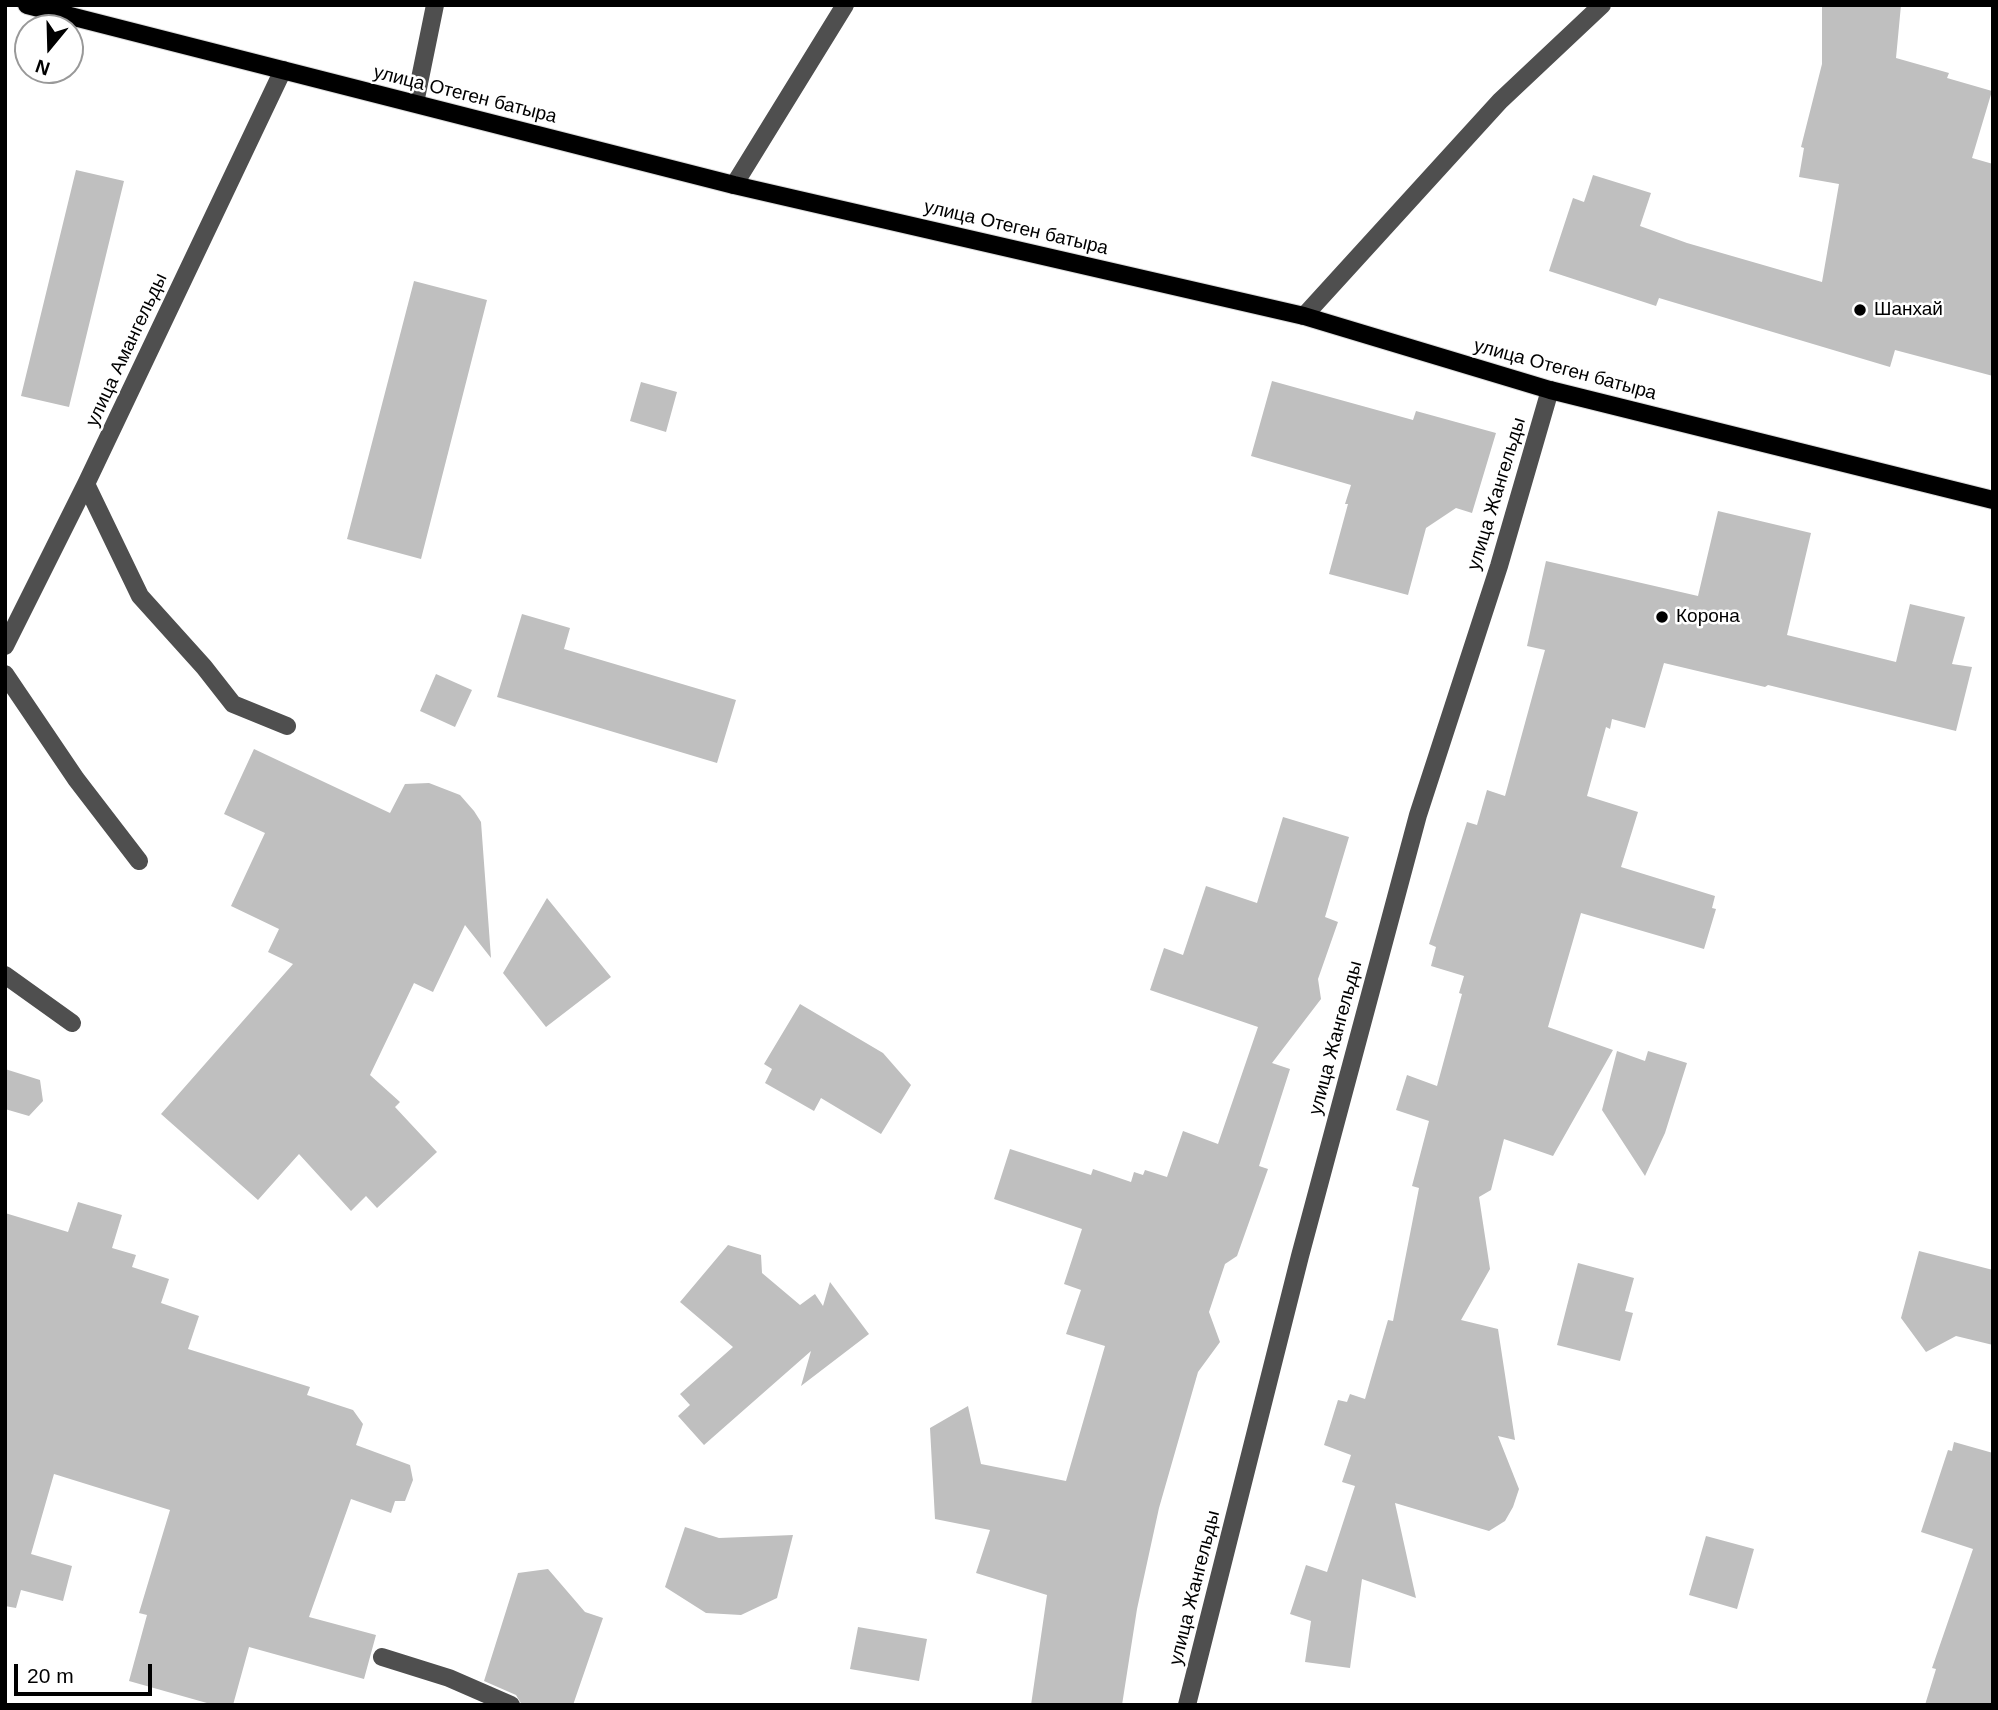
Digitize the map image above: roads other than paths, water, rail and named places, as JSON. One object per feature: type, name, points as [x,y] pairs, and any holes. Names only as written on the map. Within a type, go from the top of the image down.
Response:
[{"type":"main road","name":"улица Отеген батыра","points":[[27,5],[734,185],[1304,316],[1550,390],[1993,500]]},
{"type":"street","points":[[415,103],[435,5]]},
{"type":"street","points":[[734,185],[845,5]]},
{"type":"street","points":[[1304,316],[1500,102],[1602,5]]},
{"type":"street","name":"улица Амангельды","points":[[5,646],[86,484],[283,70]]},
{"type":"street","name":"улица Жангельды","points":[[1187,1705],[1300,1256],[1418,814],[1499,566],[1550,390]]},
{"type":"street","points":[[86,484],[140,596],[204,667],[233,704],[288,726]]},
{"type":"street","points":[[5,674],[76,779],[139,861]]},
{"type":"street","points":[[5,975],[72,1023]]},
{"type":"street","points":[[382,1657],[449,1678],[511,1705]]},
{"type":"place","name":"Шанхай","points":[[1860,310]]},
{"type":"place","name":"Корона","points":[[1662,617]]}]
